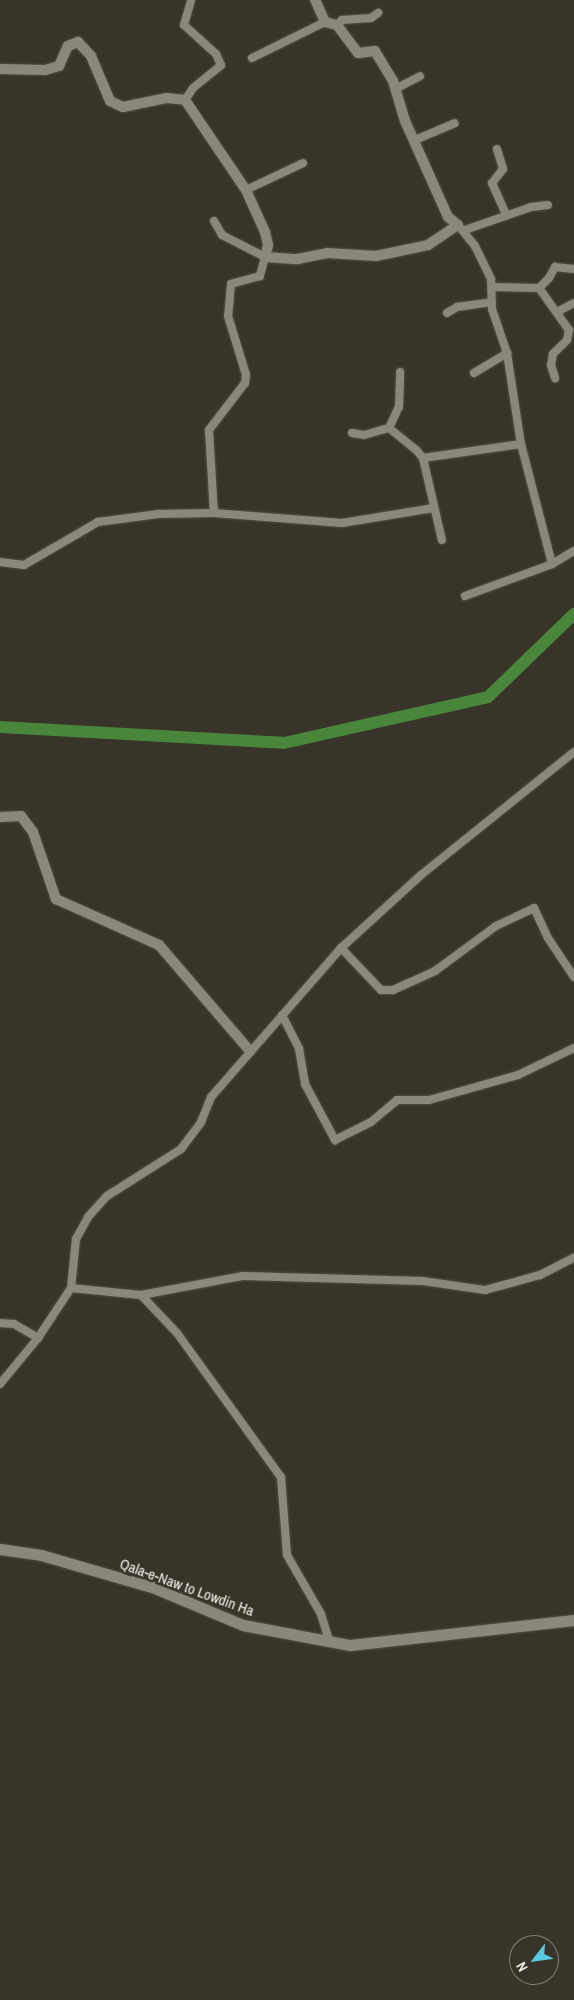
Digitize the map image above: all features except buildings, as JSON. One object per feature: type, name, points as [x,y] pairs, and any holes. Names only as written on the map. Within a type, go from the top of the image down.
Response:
[{"type":"main road","name":"Qala-e-Naw to Lowdin Ha","points":[[0,1549],[41,1555],[152,1588],[243,1626],[350,1646],[574,1620]]},
{"type":"street","points":[[185,100],[198,83],[221,65],[216,54],[184,25],[191,0]]},
{"type":"street","points":[[315,0],[324,22]]},
{"type":"street","points":[[337,25],[342,20],[371,18],[378,13]]},
{"type":"street","points":[[252,58],[324,22],[337,25],[358,53],[376,51],[395,89],[448,217],[462,228],[492,287],[495,322],[506,353],[521,444],[552,564]]},
{"type":"street","points":[[0,69],[46,70],[59,66],[68,46],[78,42],[92,56],[110,101],[123,107],[167,98],[185,100],[246,190],[266,232],[268,245],[260,276],[231,284],[228,316],[246,375],[245,383],[209,430],[214,513]]},
{"type":"street","points":[[395,89],[420,76]]},
{"type":"street","points":[[415,140],[455,123]]},
{"type":"street","points":[[497,149],[503,169],[492,183],[506,215]]},
{"type":"street","points":[[246,190],[303,163]]},
{"type":"street","points":[[214,221],[222,235],[265,257],[297,259],[327,253],[376,256],[428,245],[462,228],[506,215],[548,206]]},
{"type":"street","points":[[492,287],[539,288],[549,278],[555,267],[574,269]]},
{"type":"street","points":[[539,288],[558,312],[569,330],[567,340],[553,354],[551,366],[555,378]]},
{"type":"street","points":[[447,312],[452,308],[492,302]]},
{"type":"street","points":[[558,312],[574,303]]},
{"type":"street","points":[[474,373],[506,353]]},
{"type":"street","points":[[352,433],[364,435],[389,428],[399,407],[400,372]]},
{"type":"street","points":[[389,428],[423,458],[442,540]]},
{"type":"street","points":[[423,458],[521,444]]},
{"type":"street","points":[[0,562],[24,565],[98,522],[158,514],[214,513],[342,523],[434,508]]},
{"type":"street","points":[[465,596],[552,564],[574,551]]},
{"type":"street","points":[[0,1384],[38,1338],[71,1288],[76,1239],[88,1217],[107,1196],[181,1149],[201,1122],[211,1097],[341,948],[421,875],[574,752]]},
{"type":"street","points":[[0,817],[21,816],[33,832],[56,898],[159,944],[250,1051]]},
{"type":"street","points":[[341,948],[381,990],[393,990],[435,971],[496,926],[534,908],[548,938],[574,977]]},
{"type":"street","points":[[282,1015],[299,1050],[305,1084],[335,1140],[371,1122],[397,1100],[429,1100],[518,1075],[574,1048]]},
{"type":"street","points":[[71,1288],[141,1295],[243,1276],[423,1281],[485,1290],[540,1275],[574,1258]]},
{"type":"street","points":[[141,1295],[177,1333],[281,1477],[286,1511],[287,1555],[320,1614],[330,1641]]},
{"type":"street","points":[[0,1323],[14,1324],[38,1338]]},
{"type":"waterway","points":[[0,727],[284,743],[488,697],[574,614]]}]
